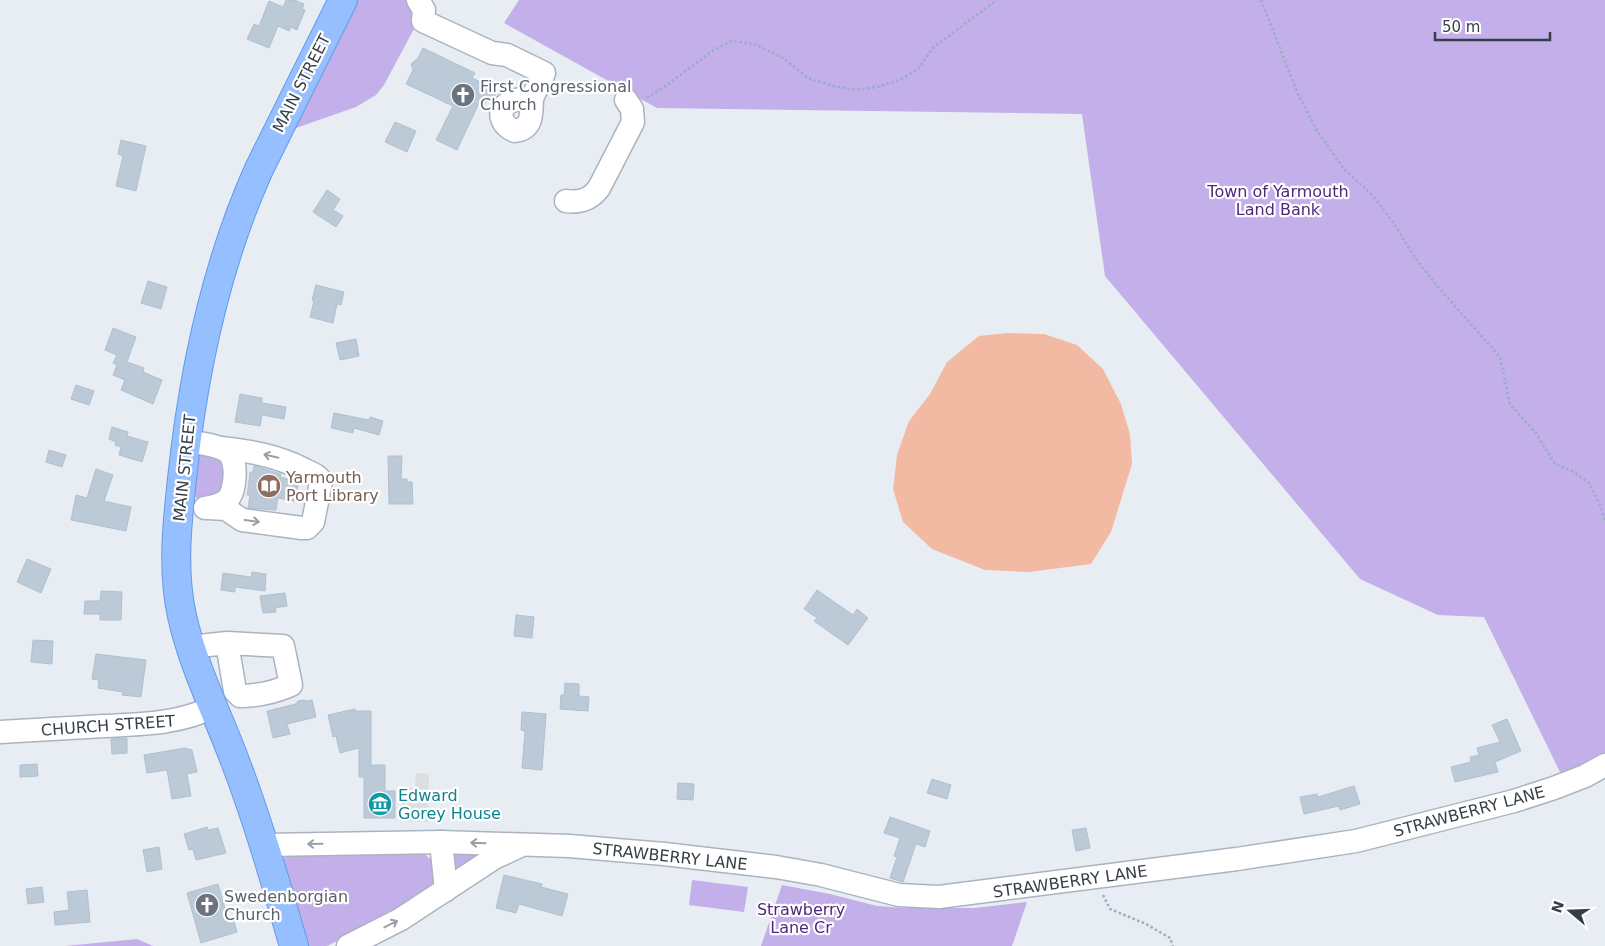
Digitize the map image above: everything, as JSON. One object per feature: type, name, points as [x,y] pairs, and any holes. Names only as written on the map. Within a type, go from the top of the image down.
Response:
[{"type":"main road","name":"MAIN STREET","points":[[294,946],[264,845],[235,760],[190,647],[181,614],[176,583],[176,538],[186,441],[196,377],[206,329],[237,221],[274,138],[343,0]]},
{"type":"street","points":[[418,0],[424,10],[423,21],[492,53],[506,55],[544,73],[532,98]]},
{"type":"street","points":[[566,201],[576,202],[585,200],[595,194],[599,188],[633,122],[632,108],[626,100]]},
{"type":"street","points":[[179,505],[226,509],[239,519],[307,528],[313,522],[322,482],[318,476],[280,458],[247,450],[221,448],[186,441]]},
{"type":"street","points":[[208,508],[226,500],[232,493],[235,468],[231,456],[221,448]]},
{"type":"street","points":[[190,647],[227,643]]},
{"type":"street","name":"CHURCH STREET","points":[[0,732],[153,723],[189,717],[213,707]]},
{"type":"street","name":"STRAWBERRY LANE","points":[[264,845],[441,842],[569,846],[645,852],[768,866],[820,875],[887,893],[912,897],[954,896],[1356,841],[1514,801],[1585,776],[1605,765]]},
{"type":"street","points":[[441,842],[446,890]]},
{"type":"street","name":"STRAWBERRY LANE","points":[[348,946],[401,919],[500,855],[514,848],[527,845]]},
{"type":"path","points":[[626,100],[648,98],[704,56],[731,41],[754,44],[783,58],[808,78],[833,86],[856,90],[877,87],[900,80],[918,69],[933,48],[997,0]]},
{"type":"path","points":[[1261,0],[1298,94],[1316,129],[1344,169],[1373,196],[1433,281],[1500,357],[1510,404],[1536,433],[1556,464],[1572,471],[1588,482],[1600,504],[1605,522]]},
{"type":"path","points":[[1100,877],[1104,898],[1110,909],[1146,924],[1170,938],[1173,946]]},
{"type":"green space","points":[[355,0],[407,0],[413,8],[416,25],[384,85],[376,95],[356,107],[296,128],[293,124]]},
{"type":"green space","name":"Town of Yarmouth Land Bank","points":[[519,0],[1605,0],[1605,754],[1562,776],[1484,617],[1438,615],[1360,579],[1105,276],[1082,114],[657,108],[504,23]]},
{"type":"green space","points":[[202,452],[224,462],[224,494],[198,500],[194,495],[199,455]]},
{"type":"green space","points":[[418,849],[433,861],[437,882],[420,901],[327,946],[305,946],[281,862],[288,853]]},
{"type":"green space","points":[[488,849],[455,878],[447,851]]},
{"type":"green space","points":[[692,880],[748,887],[744,912],[689,905]]},
{"type":"green space","name":"Strawberry Lane Cr","points":[[782,885],[830,894],[877,906],[905,908],[974,908],[1027,902],[1012,946],[761,946]]},
{"type":"green space","points":[[137,939],[153,946],[65,946]]},
{"type":"shaded area","points":[[1007,333],[1044,334],[1077,345],[1103,369],[1121,404],[1130,434],[1132,464],[1111,532],[1091,564],[1029,572],[985,570],[932,549],[903,522],[893,489],[897,455],[909,421],[930,394],[947,362],[979,336]]},
{"type":"shaded area","points":[[416,773],[429,774],[428,822],[401,821],[402,788],[415,788]]},
{"type":"building","points":[[286,0],[294,0],[304,4],[302,9],[305,10],[297,30],[291,27],[289,31],[278,26],[269,48],[247,39],[254,24],[259,26],[269,1],[283,7]]},
{"type":"building","name":"First Congressional Church","points":[[423,48],[475,73],[472,78],[498,90],[491,103],[486,101],[484,106],[479,103],[457,150],[436,140],[453,106],[406,84],[413,70],[411,64],[418,58]]},
{"type":"building","points":[[395,122],[416,131],[407,152],[385,142]]},
{"type":"building","points":[[121,140],[146,146],[136,191],[116,186],[123,156],[118,154]]},
{"type":"building","points":[[327,190],[340,199],[333,210],[343,216],[336,227],[313,212]]},
{"type":"building","points":[[148,281],[167,287],[161,309],[141,303]]},
{"type":"building","points":[[316,285],[344,292],[341,305],[337,304],[333,323],[310,317]]},
{"type":"building","points":[[113,328],[136,337],[127,362],[144,368],[143,372],[162,380],[153,404],[121,390],[125,380],[113,375],[117,365],[113,363],[117,355],[105,350]]},
{"type":"building","points":[[356,339],[359,356],[340,360],[336,343]]},
{"type":"building","points":[[76,385],[94,391],[89,405],[71,399]]},
{"type":"building","points":[[240,394],[262,398],[262,403],[286,407],[284,419],[262,415],[260,426],[235,422]]},
{"type":"building","points":[[334,413],[369,420],[370,417],[383,421],[379,435],[354,428],[353,433],[331,428]]},
{"type":"building","points":[[112,427],[128,432],[127,436],[148,442],[142,462],[119,455],[121,447],[115,445],[116,442],[109,439]]},
{"type":"building","points":[[49,450],[66,455],[62,467],[46,462]]},
{"type":"building","points":[[388,456],[402,456],[401,479],[407,479],[407,482],[412,482],[413,504],[389,504]]},
{"type":"building","points":[[254,466],[281,474],[280,477],[299,482],[294,501],[278,498],[276,510],[248,508],[250,495],[247,495],[250,472],[253,472]]},
{"type":"building","points":[[96,469],[113,475],[104,501],[131,507],[126,531],[71,520],[76,495],[87,498]]},
{"type":"building","points":[[27,559],[51,569],[41,593],[17,582]]},
{"type":"building","points":[[252,572],[266,574],[265,591],[235,587],[235,592],[221,590],[223,573],[251,577]]},
{"type":"building","points":[[817,590],[853,615],[857,609],[868,618],[848,645],[814,621],[817,618],[804,609]]},
{"type":"building","points":[[101,591],[122,592],[121,620],[100,620],[100,614],[84,614],[85,601],[100,601]]},
{"type":"building","points":[[285,593],[287,606],[275,608],[276,612],[263,613],[260,596]]},
{"type":"building","points":[[516,615],[534,617],[532,638],[514,636]]},
{"type":"building","points":[[33,640],[53,641],[52,664],[31,662]]},
{"type":"building","points":[[96,654],[146,660],[141,697],[122,695],[123,692],[98,688],[99,680],[92,679]]},
{"type":"building","points":[[565,683],[579,684],[579,696],[589,697],[588,711],[560,709],[561,695],[564,695]]},
{"type":"building","points":[[312,700],[316,717],[287,724],[290,734],[273,738],[267,711],[296,704],[298,701]]},
{"type":"building","points":[[355,709],[355,711],[371,711],[371,765],[385,765],[385,791],[395,791],[395,818],[364,818],[364,777],[359,777],[359,748],[340,753],[336,736],[333,737],[328,715]]},
{"type":"building","points":[[522,712],[546,714],[542,770],[522,768],[525,731],[521,730]]},
{"type":"building","points":[[1507,719],[1521,751],[1495,762],[1498,772],[1455,782],[1451,767],[1471,762],[1470,757],[1479,755],[1477,748],[1500,742],[1492,725]]},
{"type":"building","points":[[127,738],[127,753],[112,754],[111,739]]},
{"type":"building","points":[[185,748],[192,750],[197,772],[187,774],[191,796],[172,799],[167,770],[147,773],[144,755]]},
{"type":"building","points":[[37,764],[38,776],[20,777],[20,765]]},
{"type":"building","points":[[932,779],[951,785],[947,799],[927,793]]},
{"type":"building","points":[[678,783],[694,784],[693,800],[677,799]]},
{"type":"building","points":[[1354,786],[1360,804],[1340,810],[1339,806],[1304,814],[1300,797],[1317,794],[1318,797]]},
{"type":"building","points":[[890,817],[930,831],[925,847],[916,844],[903,882],[890,878],[897,857],[894,856],[900,838],[884,833]]},
{"type":"building","points":[[207,827],[208,830],[218,828],[226,853],[196,860],[193,849],[189,850],[184,834]]},
{"type":"building","points":[[1086,828],[1090,848],[1076,851],[1072,830]]},
{"type":"building","points":[[159,847],[162,869],[147,872],[143,850]]},
{"type":"building","points":[[504,875],[542,884],[541,887],[568,894],[562,916],[519,904],[516,913],[496,908]]},
{"type":"building","name":"Swedenborgian Church","points":[[218,884],[228,919],[233,917],[237,932],[201,943],[187,893]]},
{"type":"building","points":[[42,887],[44,902],[28,904],[26,889]]},
{"type":"building","points":[[87,890],[90,922],[55,925],[54,912],[69,910],[67,892]]},
{"type":"place","name":"First Congressional Church","points":[[463,95]]},
{"type":"place","name":"Yarmouth Port Library","points":[[269,486]]},
{"type":"place","name":"Edward Gorey House","points":[[380,804]]},
{"type":"place","name":"Swedenborgian Church","points":[[207,905]]}]
